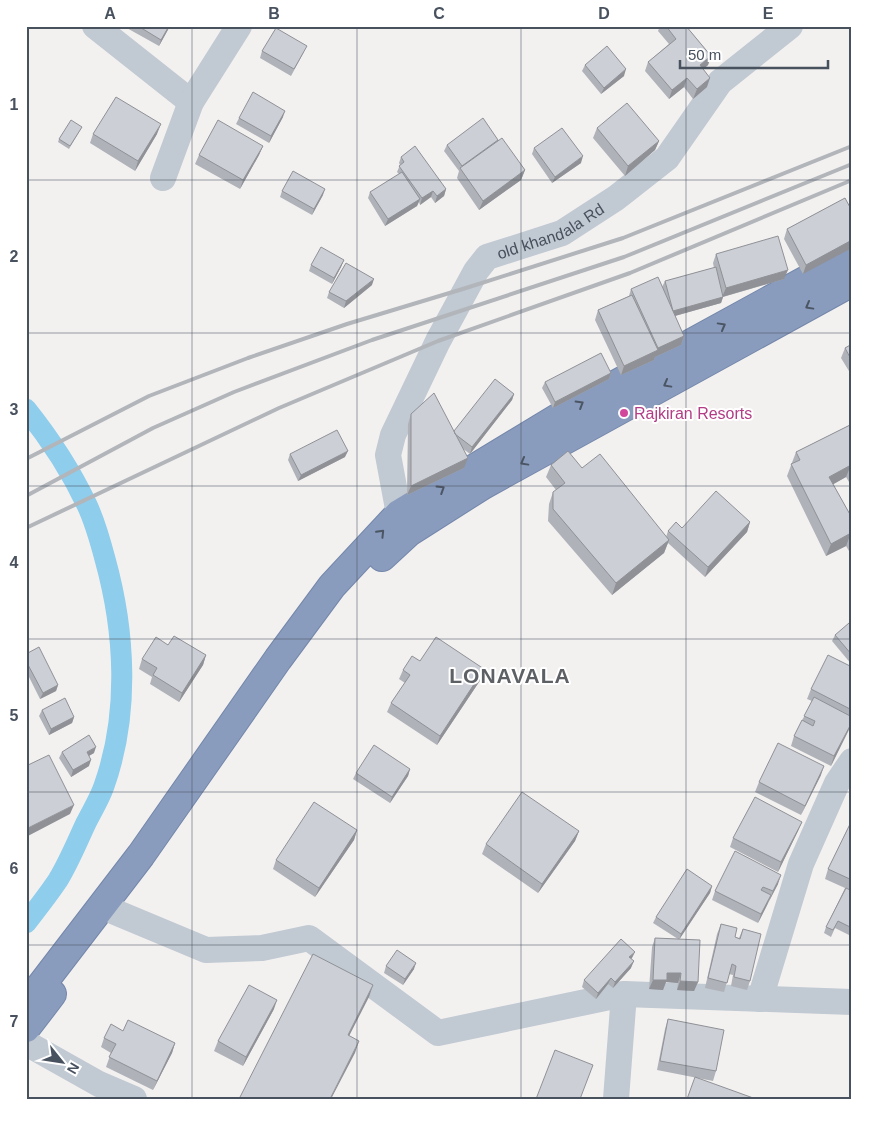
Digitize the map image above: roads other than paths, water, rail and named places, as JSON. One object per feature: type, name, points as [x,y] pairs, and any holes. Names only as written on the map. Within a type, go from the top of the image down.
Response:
[{"type":"highway","points":[[26,1006],[140,856],[278,659],[332,586],[400,514],[584,402],[852,255]]},
{"type":"highway","points":[[26,1028],[186,818],[343,594],[409,532],[483,485],[852,282]]},
{"type":"street","points":[[95,26],[191,102]]},
{"type":"street","points":[[163,178],[191,102],[239,26]]},
{"type":"street","name":"old khandala Rd","points":[[400,514],[388,456],[393,435],[438,340],[476,271],[487,257],[562,234],[616,198],[667,158],[720,82],[790,26]]},
{"type":"street","points":[[760,999],[800,864],[837,783],[852,761]]},
{"type":"street","points":[[115,912],[206,950],[262,948],[309,938],[438,1033],[624,994],[852,1002]]},
{"type":"street","points":[[616,1099],[624,994]]},
{"type":"street","points":[[26,1043],[98,1084],[134,1099]]},
{"type":"waterway","points":[[26,409],[67,468],[81,492],[95,525],[112,586],[117,615],[122,672],[118,730],[102,791],[58,880],[26,923]]},
{"type":"railway","points":[[26,459],[149,396],[248,358],[347,324],[623,238],[852,146]]},
{"type":"railway","points":[[26,496],[153,428],[234,392],[372,340],[624,257],[852,164]]},
{"type":"railway","points":[[26,528],[279,408],[438,341],[630,273],[852,180]]},
{"type":"place","name":"Rajkiran Resorts","points":[[624,413]]},
{"type":"district","name":"LONAVALA","points":[[510,675]]}]
